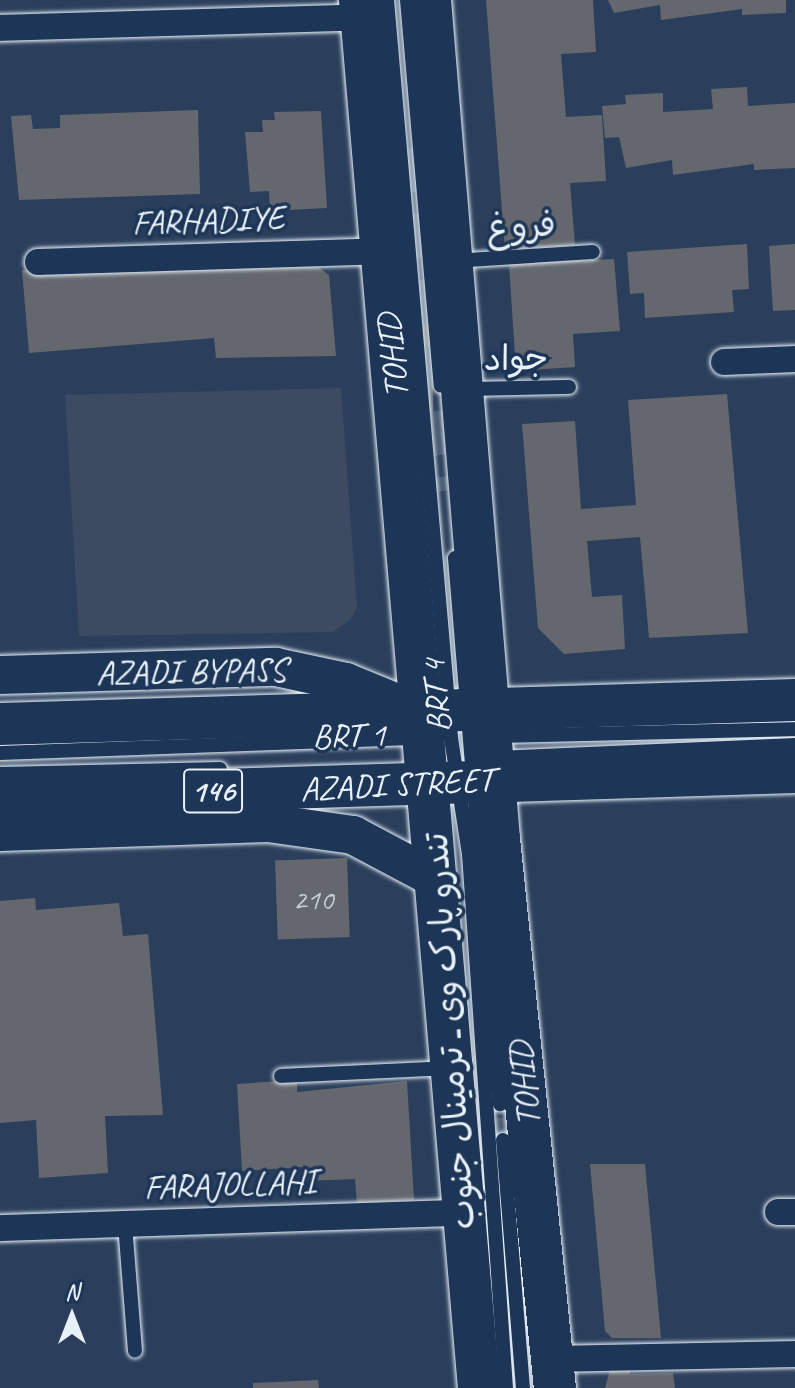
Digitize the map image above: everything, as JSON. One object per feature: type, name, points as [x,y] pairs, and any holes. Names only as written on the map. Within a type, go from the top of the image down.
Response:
[{"type":"main road","name":"TOHID","points":[[430,0],[453,261],[457,748],[432,877],[479,1388]]},
{"type":"main road","name":"TOHID","points":[[369,6],[381,251],[554,1374]]},
{"type":"main road","name":"AZADI BYPASS","points":[[0,675],[276,667],[335,679],[457,748]]},
{"type":"main road","name":"AZADI STREET","points":[[0,797],[457,748],[795,700]]},
{"type":"main road","name":"AZADI STREET","points":[[0,724],[457,748],[795,772]]},
{"type":"main road","points":[[268,823],[457,748]]},
{"type":"main road","points":[[0,832],[268,823],[353,835],[432,877]]},
{"type":"street","points":[[0,28],[369,6]]},
{"type":"street","name":"FARHADIYE","points":[[38,262],[381,251]]},
{"type":"street","points":[[724,362],[795,359]]},
{"type":"street","name":"FARAJOLLAHI","points":[[0,1228],[463,1213]]},
{"type":"street","points":[[554,1374],[795,1354]]},
{"type":"lane","points":[[407,0],[454,399]]},
{"type":"lane","name":"تندرو پارک وی ـ ترمینال جنوب","points":[[369,6],[457,748],[493,1133],[506,1388]]},
{"type":"lane","name":"فروغ","points":[[453,261],[593,252]]},
{"type":"lane","name":"جواد","points":[[454,399],[569,387]]},
{"type":"lane","name":"BRT 4","points":[[453,536],[457,748],[523,1388]]},
{"type":"lane","name":"BRT 1","points":[[457,748],[795,729]]},
{"type":"lane","name":"BRT 1","points":[[0,753],[795,745]]},
{"type":"lane","points":[[0,774],[235,769]]},
{"type":"lane","points":[[281,1076],[450,1068]]},
{"type":"lane","points":[[125,1224],[135,1351]]},
{"type":"shaded area","points":[[341,388],[357,608],[350,620],[333,632],[79,636],[65,395]]},
{"type":"building","points":[[486,0],[593,0],[596,52],[561,54],[566,117],[602,115],[606,181],[570,183],[575,245],[505,250]]},
{"type":"building","points":[[608,0],[786,0],[786,13],[742,15],[742,9],[661,20],[660,5],[614,13]]},
{"type":"building","points":[[747,87],[748,106],[795,103],[795,168],[754,170],[754,164],[673,175],[672,160],[626,168],[619,137],[605,138],[602,106],[626,104],[625,95],[663,93],[663,112],[713,109],[711,89]]},
{"type":"building","points":[[198,110],[200,194],[19,200],[11,116],[31,115],[33,129],[60,128],[60,115]]},
{"type":"building","points":[[321,111],[327,208],[270,211],[269,191],[250,192],[245,132],[263,132],[262,120],[275,120],[274,112]]},
{"type":"building","points":[[747,244],[749,289],[732,290],[734,312],[645,318],[644,293],[630,294],[627,252]]},
{"type":"building","points":[[795,244],[795,310],[773,311],[769,246]]},
{"type":"building","points":[[614,259],[620,331],[573,334],[575,367],[516,371],[509,264]]},
{"type":"building","points":[[312,262],[329,275],[336,356],[216,358],[214,338],[29,353],[22,270]]},
{"type":"building","points":[[423,323],[433,323],[433,586],[423,586]]},
{"type":"building","points":[[727,394],[748,633],[649,638],[640,537],[587,541],[592,597],[622,595],[625,649],[564,654],[538,628],[522,424],[575,421],[581,509],[636,505],[628,400]]},
{"type":"building","points":[[347,858],[350,937],[278,939],[275,861]]},
{"type":"building","points":[[35,898],[36,910],[119,903],[123,936],[148,934],[163,1115],[105,1116],[108,1173],[39,1178],[36,1120],[0,1123],[0,901]]},
{"type":"building","points":[[297,1080],[297,1092],[407,1081],[414,1200],[357,1203],[355,1179],[303,1181],[302,1167],[242,1171],[237,1084]]},
{"type":"building","points":[[590,1164],[645,1164],[661,1338],[612,1338],[605,1331]]},
{"type":"building","points":[[630,1367],[630,1374],[673,1373],[675,1388],[605,1388],[610,1370]]},
{"type":"building","points":[[318,1380],[319,1388],[253,1388],[253,1383]]},
{"type":"tunnel","points":[[405,149],[454,489]]},
{"type":"tunnel","points":[[500,1052],[512,1194]]}]
